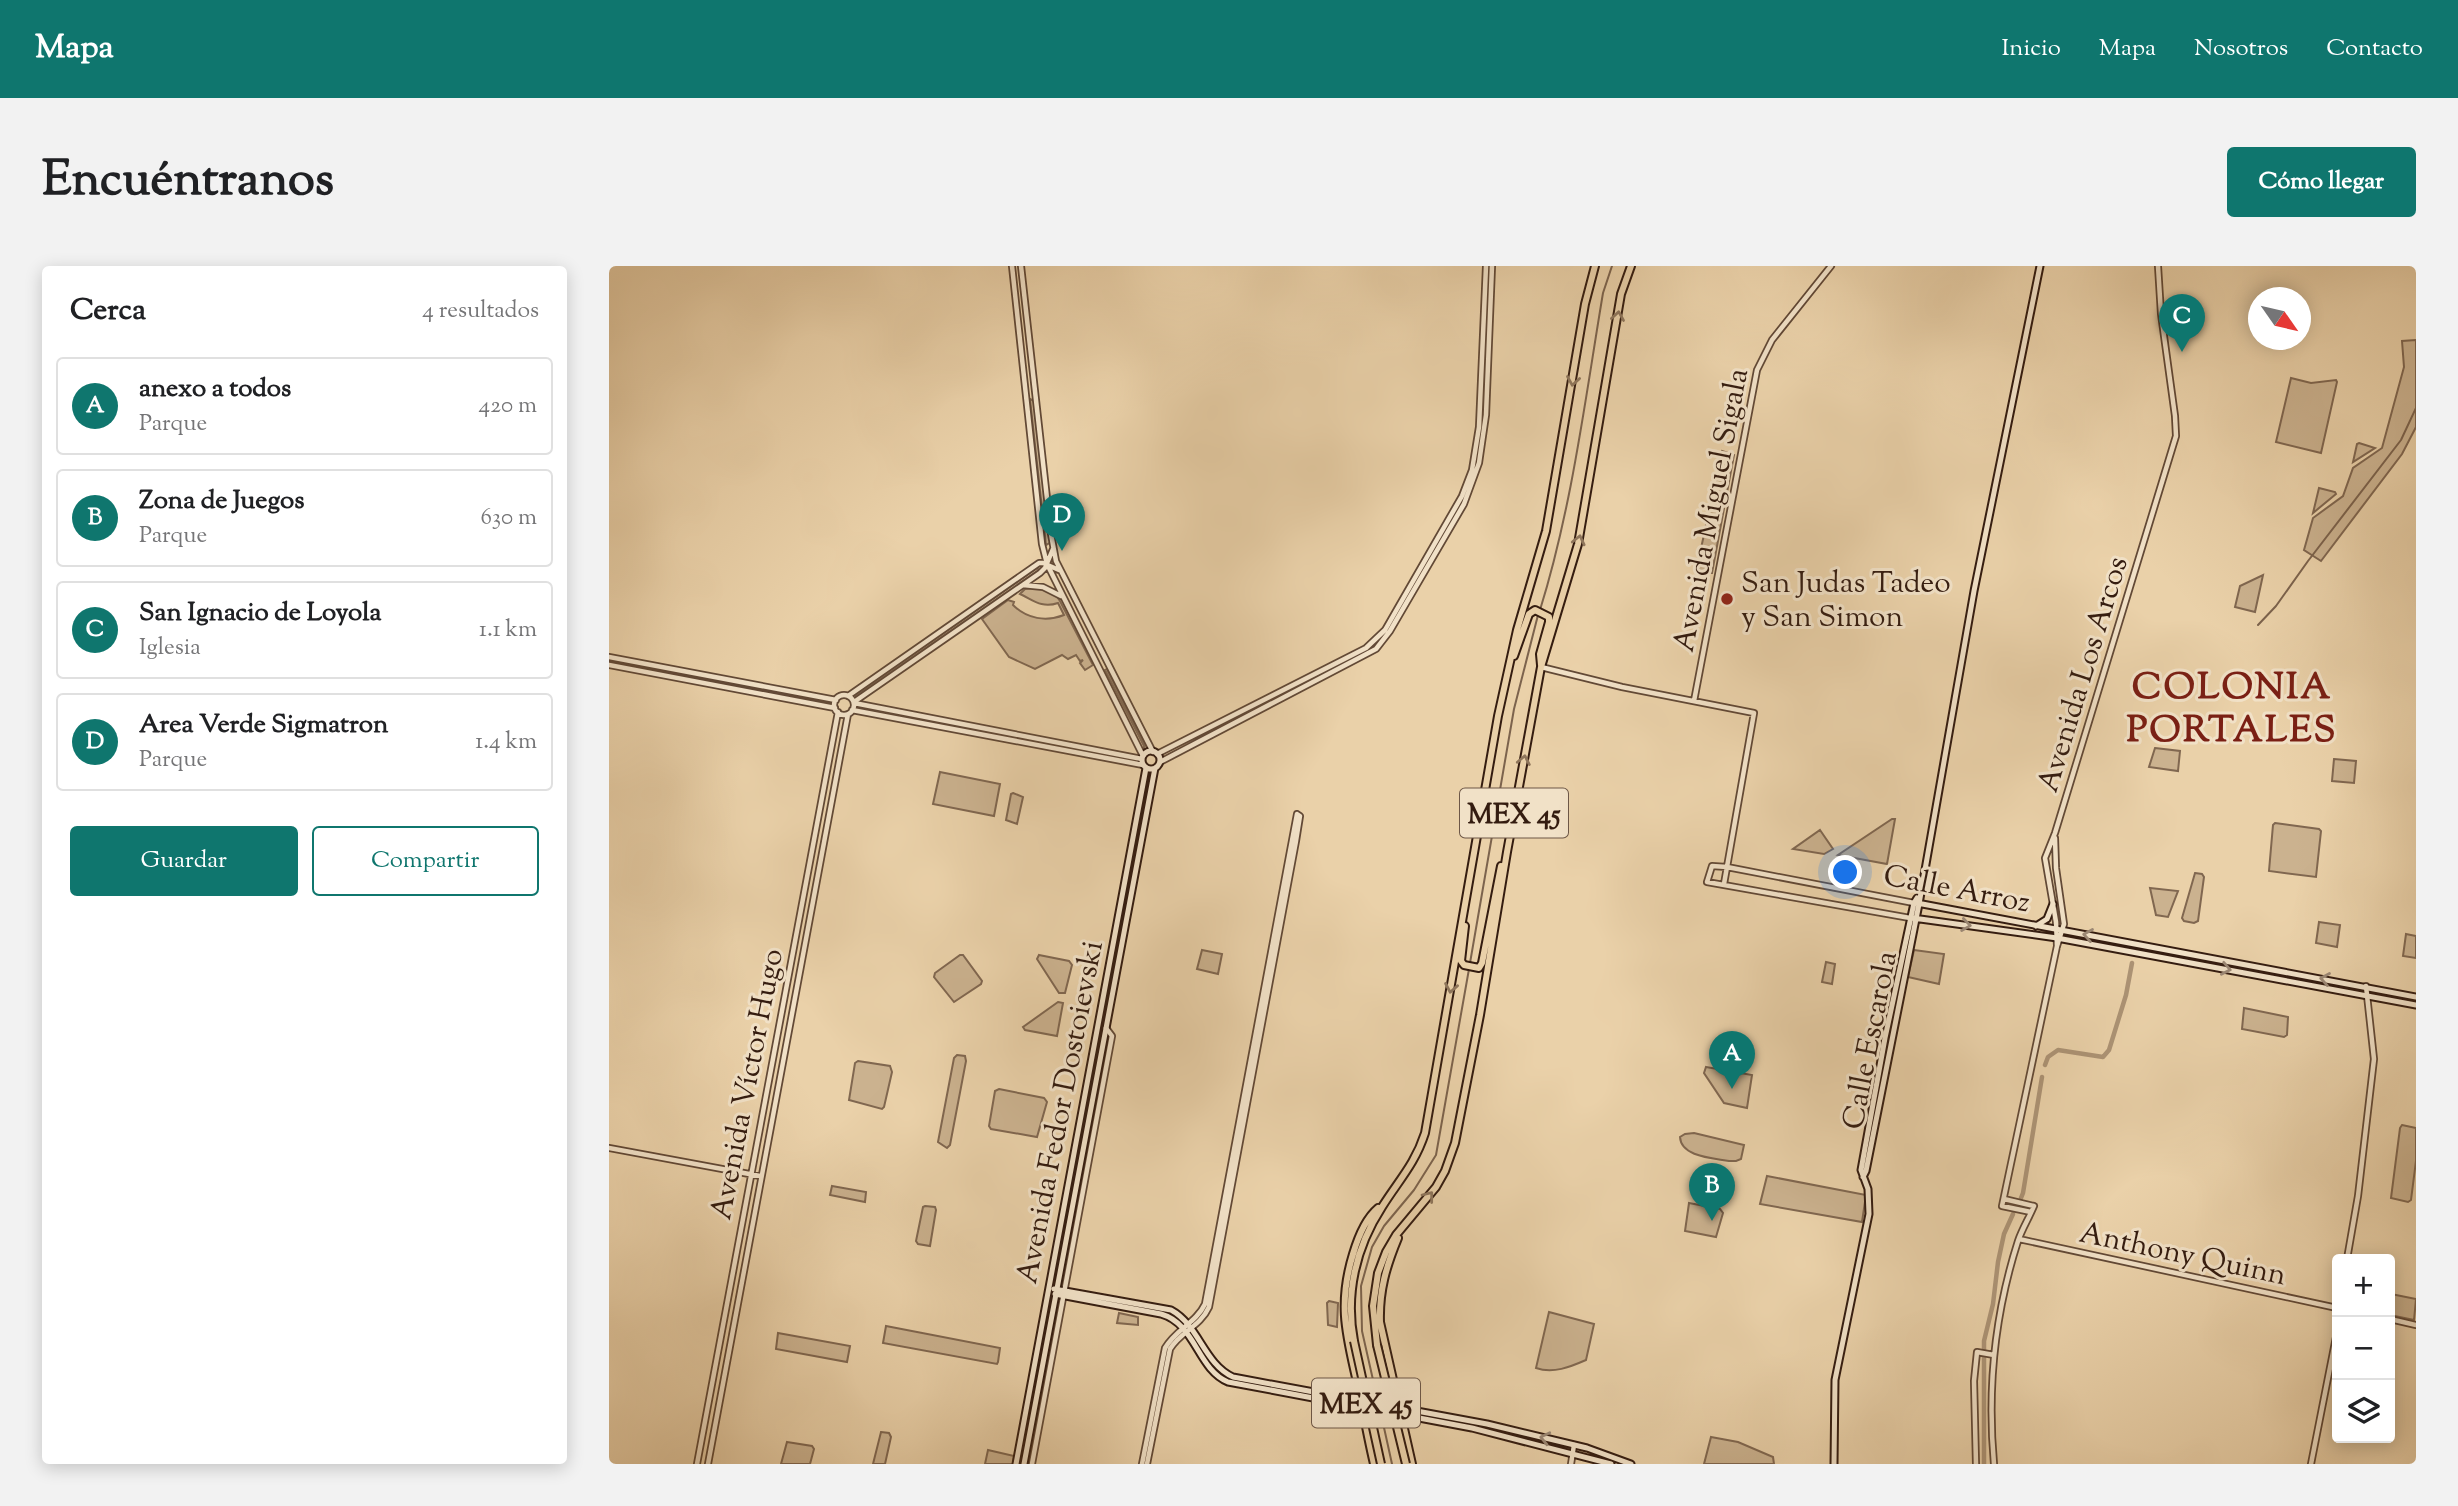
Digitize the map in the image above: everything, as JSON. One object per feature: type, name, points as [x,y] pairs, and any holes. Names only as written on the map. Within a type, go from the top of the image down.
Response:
[{"type":"highway","name":"MEX 45","points":[[1381,1464],[1354,1341],[1351,1302],[1356,1266],[1370,1226],[1405,1176],[1420,1148],[1508,668],[1546,531],[1585,304],[1595,266]]},
{"type":"highway","name":"MEX 45","points":[[1406,1464],[1377,1345],[1373,1306],[1378,1273],[1386,1251],[1402,1227],[1436,1187],[1455,1143],[1541,667],[1578,544],[1621,294],[1631,266]]},
{"type":"highway","points":[[1508,668],[1529,614],[1535,610],[1547,615],[1549,622],[1540,654],[1541,667]]},
{"type":"highway","points":[[1474,851],[1473,882],[1461,958],[1464,965],[1478,968],[1482,963],[1496,886],[1507,852]]},
{"type":"highway","points":[[1430,1054],[1439,1055]]},
{"type":"highway","points":[[1374,1464],[1363,1404],[1346,1342],[1344,1294],[1350,1262],[1359,1236],[1372,1215],[1383,1205]]},
{"type":"highway","points":[[1402,1227],[1384,1273],[1379,1299],[1383,1344],[1412,1464]]},
{"type":"main road","points":[[1916,903],[1975,587],[2040,266]]},
{"type":"main road","points":[[1155,753],[1160,762],[1155,768],[1144,762],[1155,753]]},
{"type":"main road","name":"Avenida Fedor Dostoievski","points":[[1016,1464],[1144,762]]},
{"type":"main road","name":"Avenida Fedor Dostoievski","points":[[1024,1464],[1155,768]]},
{"type":"main road","name":"Calle Arroz","points":[[1916,903],[2416,996]]},
{"type":"main road","name":"Calle Escarola","points":[[1834,1464],[1835,1380],[1870,1214],[1870,1200],[1863,1173],[1916,903]]},
{"type":"main road","points":[[2035,927],[2047,919],[2053,905]]},
{"type":"main road","name":"Calle Arroz","points":[[1913,918],[2059,939],[2416,1005]]},
{"type":"main road","points":[[1049,1291],[1174,1319],[1188,1328],[1218,1366],[1233,1377],[1504,1429],[1574,1445],[1631,1464]]},
{"type":"main road","points":[[1433,1417],[1611,1464]]},
{"type":"street","points":[[1012,266],[1042,544],[1047,564],[1144,762]]},
{"type":"street","points":[[1021,266],[1053,549],[1060,570],[1155,753],[1366,648],[1385,630],[1458,504],[1474,463],[1479,427],[1486,266]]},
{"type":"street","points":[[1160,762],[1353,662],[1376,649],[1385,639],[1464,504],[1479,463],[1486,415],[1492,266]]},
{"type":"street","name":"Avenida Miguel Sigala","points":[[1694,701],[1757,370],[1772,340],[1831,266]]},
{"type":"street","name":"Avenida Los Arcos","points":[[2060,930],[2045,858],[2174,447],[2176,429],[2157,268]]},
{"type":"street","points":[[850,712],[854,703],[1043,570],[1053,549]]},
{"type":"street","points":[[848,696],[1039,563],[1060,570]]},
{"type":"street","points":[[1022,585],[1043,587],[1063,598]]},
{"type":"street","points":[[609,657],[836,700]]},
{"type":"street","points":[[609,665],[837,710],[1144,762]]},
{"type":"street","points":[[1541,667],[1753,712],[1755,716],[1724,884],[1707,882],[1708,874],[1714,866],[1727,867]]},
{"type":"street","points":[[836,700],[842,695],[848,696],[854,703],[1144,762]]},
{"type":"street","points":[[836,700],[837,710]]},
{"type":"street","name":"Avenida Víctor Hugo","points":[[697,1464],[837,710]]},
{"type":"street","name":"Avenida Víctor Hugo","points":[[708,1464],[760,1177],[850,712]]},
{"type":"street","points":[[819,810],[829,812]]},
{"type":"street","points":[[1145,1464],[1165,1348],[1171,1337],[1205,1315],[1209,1307],[1298,814]]},
{"type":"street","name":"Avenida Los Arcos","points":[[2031,1212],[2002,1206],[2059,939],[2055,833]]},
{"type":"street","name":"Calle Arroz","points":[[1727,867],[1916,903]]},
{"type":"street","name":"Calle Arroz","points":[[1724,884],[1913,918]]},
{"type":"street","points":[[2348,1254],[2358,1196],[2373,1068],[2372,1029],[2366,986]]},
{"type":"street","points":[[1032,1464],[1112,1036],[1106,1028]]},
{"type":"street","points":[[609,1148],[760,1177]]},
{"type":"street","points":[[1994,1464],[1992,1355],[2002,1302],[2019,1239],[2034,1206],[2004,1199]]},
{"type":"street","name":"Anthony Quinn","points":[[2019,1239],[2332,1307]]},
{"type":"street","points":[[2395,1320],[2416,1325]]},
{"type":"street","points":[[1976,1464],[1975,1381],[1979,1352],[1992,1355]]},
{"type":"street","points":[[2311,1464],[2332,1357]]},
{"type":"street","points":[[1571,1464],[1574,1445]]},
{"type":"shaded area","points":[[2416,340],[2416,427],[2402,454],[2321,561],[2304,550],[2313,518],[2343,496],[2353,468],[2382,448],[2404,367],[2402,341]]},
{"type":"shaded area","points":[[2291,378],[2311,383],[2337,382],[2321,453],[2276,442]]},
{"type":"shaded area","points":[[1030,399],[1036,402],[1051,542],[1046,545]]},
{"type":"shaded area","points":[[2357,444],[2375,448],[2353,462]]},
{"type":"shaded area","points":[[1722,451],[1734,455],[1712,573],[1702,573],[1697,567]]},
{"type":"shaded area","points":[[2319,488],[2336,494],[2313,513]]},
{"type":"shaded area","points":[[1037,568],[1039,570],[854,695]]},
{"type":"shaded area","points":[[2263,575],[2255,612],[2235,607],[2240,586]]},
{"type":"shaded area","points":[[1039,587],[1055,594],[1060,601],[1093,665],[1085,670],[1080,663],[1083,660],[1080,661],[1076,655],[1068,659],[1062,655],[1035,669],[1009,657],[982,619],[1008,600],[1014,602],[1013,605],[1018,610],[1031,616],[1044,619],[1064,615],[1058,603],[1042,604],[1020,594],[1025,589]]},
{"type":"shaded area","points":[[1107,669],[1150,750],[1144,753],[1144,746],[1105,670]]},
{"type":"shaded area","points":[[2155,748],[2180,751],[2178,771],[2149,767]]},
{"type":"shaded area","points":[[2334,759],[2356,761],[2354,783],[2332,781]]},
{"type":"shaded area","points":[[940,772],[1000,784],[994,816],[933,804]]},
{"type":"shaded area","points":[[1013,793],[1023,797],[1017,824],[1006,820]]},
{"type":"shaded area","points":[[1895,819],[1887,864],[1838,855]]},
{"type":"shaded area","points":[[2275,823],[2321,831],[2316,877],[2269,871]]},
{"type":"shaded area","points":[[1820,830],[1833,849],[1824,854],[1793,849]]},
{"type":"shaded area","points":[[2195,873],[2204,877],[2198,921],[2194,923],[2182,918]]},
{"type":"shaded area","points":[[2150,888],[2178,891],[2168,917],[2156,915]]},
{"type":"shaded area","points":[[2319,922],[2340,925],[2337,947],[2316,943]]},
{"type":"shaded area","points":[[2406,934],[2416,936],[2416,958],[2403,956]]},
{"type":"shaded area","points":[[1202,950],[1222,954],[1218,974],[1197,969]]},
{"type":"shaded area","points":[[1914,950],[1944,954],[1939,984],[1908,977]]},
{"type":"shaded area","points":[[963,955],[982,981],[954,1002],[934,977],[935,973]]},
{"type":"shaded area","points":[[1039,955],[1069,961],[1072,965],[1065,993],[1059,993],[1037,959]]},
{"type":"shaded area","points":[[1826,962],[1835,964],[1832,984],[1822,982]]},
{"type":"shaded area","points":[[1058,1002],[1063,1003],[1057,1036],[1025,1030],[1023,1027]]},
{"type":"shaded area","points":[[2244,1008],[2288,1017],[2287,1035],[2284,1037],[2242,1029]]},
{"type":"shaded area","points":[[957,1055],[965,1056],[966,1061],[950,1145],[947,1148],[938,1142],[954,1058]]},
{"type":"shaded area","points":[[858,1061],[890,1066],[892,1072],[882,1109],[849,1100],[855,1063]]},
{"type":"shaded area","points":[[1706,1067],[1752,1075],[1747,1108],[1724,1103],[1704,1073]]},
{"type":"shaded area","points":[[999,1089],[1044,1098],[1047,1102],[1037,1137],[991,1129],[989,1126],[995,1091]]},
{"type":"shaded area","points":[[2402,1125],[2416,1128],[2416,1161],[2411,1200],[2408,1202],[2391,1198]]},
{"type":"shaded area","points":[[1694,1133],[1744,1145],[1741,1159],[1729,1161],[1692,1153],[1682,1144],[1680,1137]]},
{"type":"shaded area","points":[[1767,1176],[1866,1195],[1862,1222],[1760,1204]]},
{"type":"shaded area","points":[[832,1186],[866,1192],[865,1202],[830,1195]]},
{"type":"shaded area","points":[[1689,1203],[1720,1209],[1723,1213],[1716,1237],[1685,1231]]},
{"type":"shaded area","points":[[925,1206],[935,1207],[936,1210],[930,1246],[918,1244],[916,1241]]},
{"type":"shaded area","points":[[2395,1295],[2416,1299],[2414,1320],[2395,1316]]},
{"type":"shaded area","points":[[1329,1301],[1338,1303],[1337,1327],[1328,1325]]},
{"type":"shaded area","points":[[1549,1312],[1594,1324],[1586,1360],[1555,1370],[1536,1368]]},
{"type":"shaded area","points":[[1119,1313],[1138,1317],[1138,1325],[1117,1323]]},
{"type":"shaded area","points":[[886,1326],[1000,1348],[998,1362],[997,1364],[883,1343]]},
{"type":"shaded area","points":[[778,1333],[850,1346],[847,1362],[776,1349]]},
{"type":"shaded area","points":[[881,1432],[889,1433],[891,1437],[885,1464],[873,1464]]},
{"type":"shaded area","points":[[1711,1437],[1738,1442],[1773,1457],[1774,1464],[1704,1464]]},
{"type":"shaded area","points":[[787,1442],[812,1446],[814,1449],[810,1464],[781,1464]]},
{"type":"shaded area","points":[[988,1450],[1014,1456],[1013,1464],[985,1464]]},
{"type":"waterway","points":[[1540,610],[1561,532],[1603,293],[1612,266]]},
{"type":"waterway","points":[[2258,625],[2276,606],[2401,440],[2416,408]]},
{"type":"waterway","points":[[1470,963],[1514,709],[1538,615]]},
{"type":"waterway","points":[[2045,1065],[2048,1057],[2058,1050],[2103,1057],[2109,1050],[2126,995],[2132,963]]},
{"type":"waterway","points":[[1378,1402],[1362,1331],[1361,1286],[1372,1247],[1384,1226],[1414,1190],[1436,1155],[1469,969]]},
{"type":"waterway","points":[[2021,1198],[2042,1077]]},
{"type":"waterway","points":[[1984,1464],[1984,1341],[2004,1234],[2013,1214]]},
{"type":"waterway","points":[[1381,1414],[1392,1464]]},
{"type":"place","name":"San Ignacio de Loyola","points":[[2182,352]]},
{"type":"place","name":"Area Verde Sigmatron","points":[[1062,551]]},
{"type":"place","name":"San Judas Tadeo y San Simon","points":[[1727,599]]},
{"type":"place","name":"anexo a todos","points":[[1732,1089]]},
{"type":"place","name":"Zona de Juegos","points":[[1712,1221]]},
{"type":"district","name":"COLONIA PORTALES","points":[[2232,706]]}]
